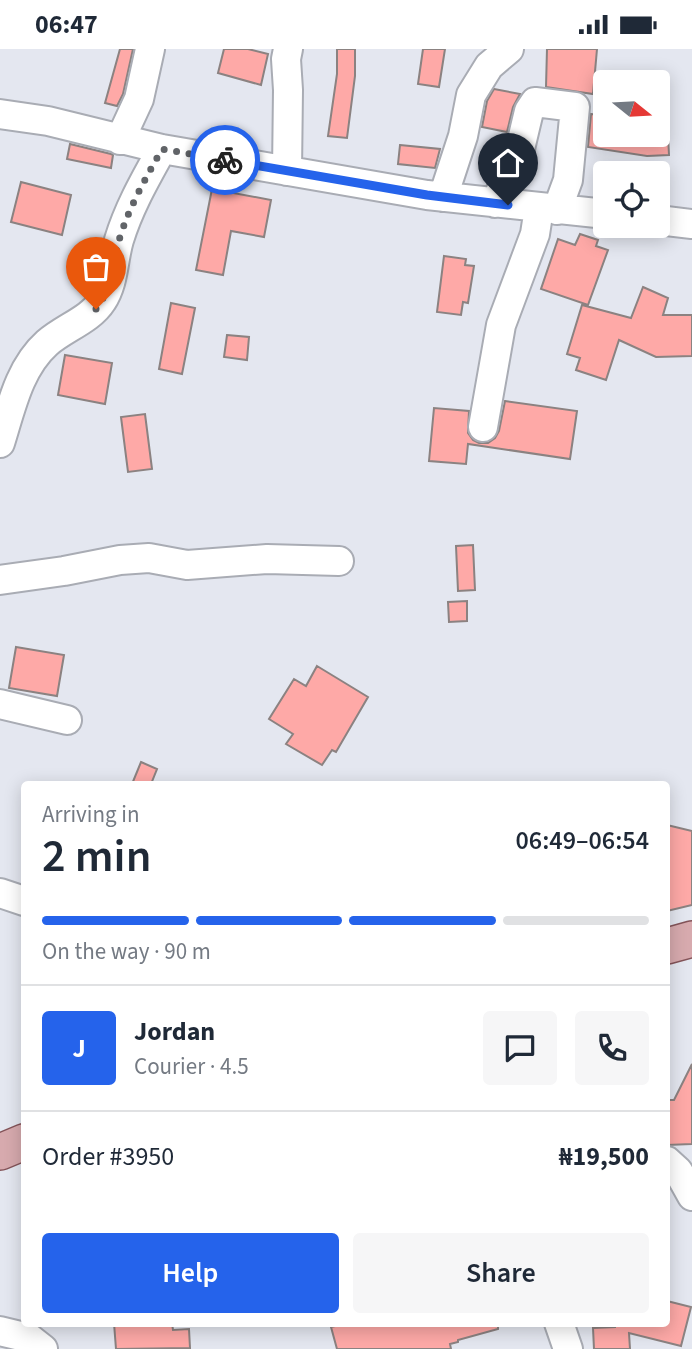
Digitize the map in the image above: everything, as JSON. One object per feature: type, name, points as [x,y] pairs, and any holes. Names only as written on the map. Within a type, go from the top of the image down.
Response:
[{"type":"main road","points":[[670,945],[692,939]]},
{"type":"main road","points":[[0,1152],[21,1143]]},
{"type":"street","points":[[120,140],[139,99],[150,49]]},
{"type":"street","points":[[287,171],[288,49]]},
{"type":"street","points":[[443,197],[463,136],[471,95],[489,66],[509,49]]},
{"type":"street","points":[[483,427],[501,325],[535,234],[568,180],[575,107],[535,102],[529,111],[519,153],[495,203]]},
{"type":"street","points":[[0,114],[48,121],[162,149],[287,171],[443,197],[593,214]]},
{"type":"street","points":[[0,443],[17,389],[35,356],[45,345],[96,309],[103,300],[118,241],[131,206],[162,149]]},
{"type":"street","points":[[670,221],[692,224]]},
{"type":"street","points":[[0,580],[64,572],[120,560],[149,558],[187,565],[267,559],[339,561]]},
{"type":"street","points":[[0,704],[67,720]]},
{"type":"street","points":[[0,893],[21,900]]},
{"type":"street","points":[[670,1163],[678,1171],[692,1196]]},
{"type":"street","points":[[560,1327],[568,1349]]},
{"type":"street","points":[[0,1331],[29,1338],[43,1349]]},
{"type":"building","points":[[120,49],[133,49],[123,94],[117,106],[105,103]]},
{"type":"building","points":[[224,49],[248,49],[268,54],[261,85],[218,73]]},
{"type":"building","points":[[337,49],[355,49],[355,76],[347,138],[328,136],[337,74]]},
{"type":"building","points":[[423,49],[445,49],[439,87],[418,84]]},
{"type":"building","points":[[547,49],[597,49],[593,70],[593,94],[546,87]]},
{"type":"building","points":[[494,89],[520,94],[513,107],[507,132],[482,127],[487,101]]},
{"type":"building","points":[[591,114],[593,147],[669,147],[669,155],[647,156],[588,147]]},
{"type":"building","points":[[70,144],[113,155],[111,168],[67,159]]},
{"type":"building","points":[[400,145],[440,149],[435,168],[398,164]]},
{"type":"building","points":[[21,182],[71,195],[62,235],[11,222]]},
{"type":"building","points":[[212,189],[271,200],[264,237],[231,231],[223,275],[196,270]]},
{"type":"building","points":[[580,234],[598,240],[596,246],[608,250],[588,305],[541,289],[558,239],[575,245]]},
{"type":"building","points":[[444,256],[466,259],[465,265],[474,266],[468,303],[463,302],[461,315],[437,312]]},
{"type":"building","points":[[643,287],[668,298],[663,315],[692,315],[692,356],[656,357],[619,340],[606,380],[576,370],[580,358],[567,354],[582,305],[631,318]]},
{"type":"building","points":[[171,303],[195,308],[182,374],[159,369]]},
{"type":"building","points":[[227,335],[249,337],[247,360],[224,357]]},
{"type":"building","points":[[65,355],[112,363],[105,404],[58,395]]},
{"type":"building","points":[[505,401],[577,411],[570,459],[468,444],[466,464],[429,461],[434,408],[469,411],[468,433],[479,443],[488,443],[499,431]]},
{"type":"building","points":[[145,414],[152,469],[128,472],[121,417]]},
{"type":"building","points":[[473,545],[475,590],[458,591],[456,546]]},
{"type":"building","points":[[467,601],[467,621],[449,622],[448,602]]},
{"type":"building","points":[[16,647],[64,655],[57,696],[9,688]]},
{"type":"building","points":[[317,666],[368,697],[336,752],[332,750],[322,765],[286,744],[293,734],[269,719],[294,679],[306,686]]},
{"type":"building","points":[[141,762],[157,769],[152,781],[133,781]]},
{"type":"building","points":[[670,826],[692,831],[692,905],[670,910]]},
{"type":"building","points":[[692,1064],[692,1144],[670,1145],[670,1100],[674,1100]]},
{"type":"building","points":[[670,1302],[691,1307],[681,1346],[629,1333],[630,1349],[594,1349],[593,1328],[670,1327]]},
{"type":"building","points":[[114,1327],[189,1329],[190,1348],[116,1349]]},
{"type":"building","points":[[331,1327],[498,1327],[458,1340],[450,1344],[451,1349],[337,1349]]},
{"type":"way so far","points":[[96,309],[107,292],[118,241],[131,206],[162,149],[225,160]]},
{"type":"route","points":[[225,160],[427,195],[508,205]]}]
